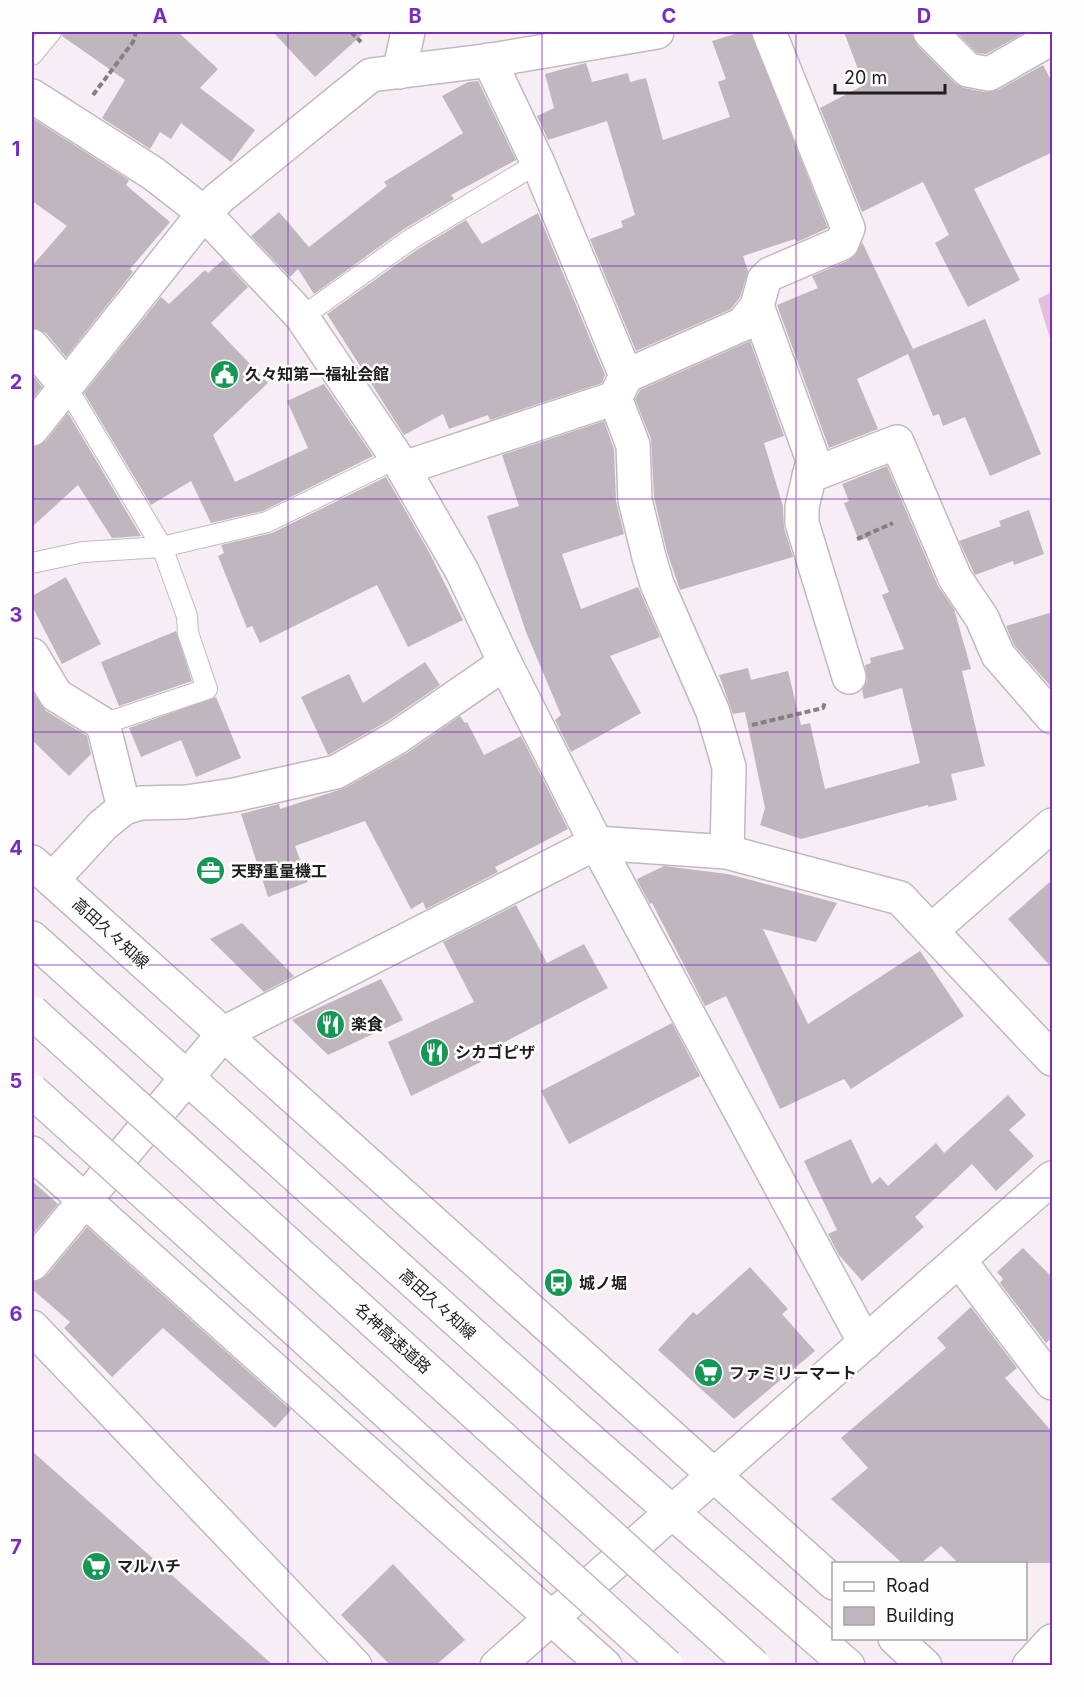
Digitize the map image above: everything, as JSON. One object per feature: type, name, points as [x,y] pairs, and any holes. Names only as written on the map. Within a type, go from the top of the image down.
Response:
[{"type":"main road","points":[[399,72],[408,32]]},
{"type":"main road","points":[[32,429],[204,213],[219,198],[371,75],[489,60],[657,32]]},
{"type":"main road","points":[[401,463],[620,387],[743,324],[757,306],[764,280],[770,274],[842,243],[848,228],[769,32]]},
{"type":"main road","points":[[930,32],[968,70],[989,74],[1053,38]]},
{"type":"main road","points":[[489,60],[538,163],[620,387],[633,445],[635,500],[649,557],[720,733],[729,767],[727,852]]},
{"type":"main road","points":[[32,96],[154,174],[204,213],[302,317],[401,463],[462,571],[505,663],[596,843],[865,1342]]},
{"type":"main road","points":[[757,306],[813,460],[802,507],[802,523],[849,677]]},
{"type":"main road","points":[[32,346],[66,386]]},
{"type":"main road","points":[[809,476],[897,442],[924,510],[955,578],[982,618],[998,655],[1053,717]]},
{"type":"main road","points":[[32,655],[56,695],[103,724],[124,808]]},
{"type":"main road","points":[[42,871],[124,808],[141,803],[186,802],[234,795],[336,772],[396,738],[505,663]]},
{"type":"main road","points":[[931,931],[1053,825]]},
{"type":"main road","points":[[32,1264],[224,1034],[596,843],[727,852],[900,898],[1053,1059]]},
{"type":"main road","name":"高田久々知線","points":[[42,871],[832,1581]]},
{"type":"main road","name":"高田久々知線","points":[[32,938],[674,1513],[848,1665]]},
{"type":"main road","name":"名神高速道路","points":[[32,1012],[754,1665]]},
{"type":"main road","points":[[32,1091],[667,1665]]},
{"type":"main road","points":[[32,1153],[83,1201],[605,1665]]},
{"type":"main road","points":[[497,1665],[674,1513],[865,1342],[1053,1179]]},
{"type":"main road","points":[[959,1260],[1053,1383]]},
{"type":"main road","points":[[32,1327],[355,1665]]},
{"type":"main road","points":[[897,1640],[925,1665]]},
{"type":"main road","points":[[1029,1665],[1053,1641]]},
{"type":"lane","points":[[32,55],[51,32]]},
{"type":"lane","points":[[302,317],[411,238],[538,163]]},
{"type":"lane","points":[[66,386],[162,547],[187,616],[188,633],[207,689],[103,724]]},
{"type":"lane","points":[[32,562],[83,552],[162,547],[267,522],[401,463]]},
{"type":"path","points":[[73,123],[133,42],[136,32]]},
{"type":"path","points":[[857,539],[924,510]]},
{"type":"path","points":[[720,733],[823,708],[830,682],[849,677]]},
{"type":"shaded area","points":[[1052,292],[1052,345],[1038,299]]},
{"type":"building","points":[[63,32],[178,32],[218,69],[200,88],[255,130],[231,162],[181,123],[171,139],[160,132],[150,149],[102,118],[125,80],[62,36]]},
{"type":"building","points":[[273,32],[365,32],[315,77]]},
{"type":"building","points":[[741,32],[751,32],[828,228],[797,242],[795,239],[743,256],[748,271],[740,297],[731,309],[636,351],[590,239],[623,227],[621,221],[635,215],[607,121],[548,140],[537,116],[554,108],[545,74],[586,63],[592,82],[628,73],[630,82],[646,78],[663,140],[730,117],[718,82],[726,79],[712,41]]},
{"type":"building","points":[[844,32],[912,32],[917,45],[955,83],[964,88],[985,92],[998,90],[1043,65],[1053,84],[1053,152],[974,189],[1020,280],[968,307],[935,243],[949,235],[923,182],[862,212],[820,108],[864,85]]},
{"type":"building","points":[[956,32],[1026,32],[986,54],[977,53]]},
{"type":"building","points":[[478,81],[516,160],[451,195],[454,199],[404,229],[314,294],[298,269],[290,277],[251,236],[279,212],[309,247],[387,186],[384,182],[463,133],[442,96],[468,82]]},
{"type":"building","points":[[32,118],[129,180],[126,185],[170,222],[130,269],[133,272],[66,357],[46,333],[32,328],[32,266],[67,226],[32,201]]},
{"type":"building","points":[[538,213],[605,375],[602,383],[490,420],[488,415],[449,429],[443,414],[404,435],[327,314],[418,249],[466,220],[482,244]]},
{"type":"building","points":[[862,242],[913,349],[985,319],[1041,454],[990,476],[965,417],[943,426],[939,414],[933,416],[908,354],[857,379],[878,429],[829,448],[777,305],[818,288],[812,276],[849,260]]},
{"type":"building","points":[[223,260],[248,287],[211,323],[268,383],[213,435],[235,482],[308,448],[287,401],[324,384],[373,456],[263,511],[211,523],[191,481],[151,505],[84,393],[161,297],[169,304],[205,270],[208,273]]},
{"type":"building","points":[[750,341],[784,436],[764,443],[783,506],[784,528],[793,557],[680,590],[667,552],[654,497],[651,439],[635,399],[640,390]]},
{"type":"building","points":[[32,374],[42,387],[32,400]]},
{"type":"building","points":[[68,413],[141,536],[112,538],[78,485],[32,527],[32,447],[46,441]]},
{"type":"building","points":[[604,421],[614,449],[616,501],[624,534],[562,554],[581,609],[638,587],[660,637],[610,656],[641,713],[571,752],[555,720],[561,715],[526,632],[487,516],[519,506],[502,455]]},
{"type":"building","points":[[887,466],[938,586],[954,609],[971,669],[962,671],[985,766],[951,774],[957,800],[928,807],[928,805],[801,839],[760,825],[765,808],[745,712],[733,714],[719,675],[748,668],[751,680],[788,671],[801,725],[810,723],[825,789],[920,763],[902,688],[864,699],[862,690],[867,681],[865,665],[871,663],[870,658],[904,649],[882,595],[889,592],[867,538],[859,541],[844,503],[849,501],[842,484]]},
{"type":"building","points":[[386,477],[428,550],[463,620],[408,647],[377,585],[260,643],[252,626],[247,628],[218,556],[224,553],[221,545],[272,533]]},
{"type":"building","points":[[1029,510],[1044,554],[1014,565],[1013,561],[975,575],[959,541],[1001,526],[999,521]]},
{"type":"building","points":[[66,577],[101,644],[62,664],[32,606],[32,596]]},
{"type":"building","points":[[1053,612],[1053,689],[1014,645],[1006,626]]},
{"type":"building","points":[[176,631],[192,681],[119,706],[101,662]]},
{"type":"building","points":[[425,662],[440,685],[386,722],[328,755],[301,697],[349,674],[363,703]]},
{"type":"building","points":[[32,691],[46,711],[87,736],[91,754],[69,776],[32,740]]},
{"type":"building","points":[[216,697],[241,758],[196,777],[181,740],[141,757],[129,728]]},
{"type":"building","points":[[460,716],[465,723],[467,722],[484,755],[521,736],[568,829],[495,867],[498,872],[426,909],[423,902],[411,909],[365,821],[295,846],[308,882],[268,897],[241,814],[279,804],[280,809],[345,788],[407,753]]},
{"type":"building","points":[[664,866],[728,874],[837,903],[816,942],[763,929],[808,1024],[920,951],[964,1016],[851,1089],[844,1079],[780,1109],[726,996],[705,1006],[652,903],[650,904],[638,882],[637,879]]},
{"type":"building","points":[[1053,879],[1053,969],[1008,919]]},
{"type":"building","points":[[516,905],[547,963],[584,944],[608,988],[478,1056],[481,1062],[411,1096],[388,1042],[474,1002],[443,942]]},
{"type":"building","points":[[242,923],[294,976],[264,992],[210,939]]},
{"type":"building","points":[[381,979],[403,1020],[328,1055],[292,1020]]},
{"type":"building","points":[[672,1023],[700,1076],[569,1144],[541,1091]]},
{"type":"building","points":[[1008,1095],[1026,1115],[1009,1130],[1034,1156],[996,1191],[972,1164],[915,1217],[924,1227],[862,1281],[839,1255],[828,1234],[837,1230],[804,1161],[851,1139],[872,1184],[880,1177],[888,1186],[936,1143],[944,1153]]},
{"type":"building","points":[[32,1181],[58,1204],[32,1235]]},
{"type":"building","points":[[87,1227],[291,1410],[275,1428],[163,1328],[112,1377],[64,1328],[70,1322],[32,1289],[32,1282],[46,1276]]},
{"type":"building","points":[[1023,1248],[1053,1278],[1053,1337],[1046,1343],[1000,1283],[1003,1279],[997,1272]]},
{"type":"building","points":[[750,1267],[788,1309],[782,1314],[815,1351],[734,1419],[658,1350],[693,1312],[697,1315]]},
{"type":"building","points":[[971,1307],[1017,1368],[1005,1378],[1053,1433],[1053,1563],[957,1562],[941,1546],[922,1562],[901,1562],[831,1499],[868,1468],[841,1438],[946,1348],[937,1338]]},
{"type":"building","name":"マルハチ","points":[[32,1451],[273,1665],[32,1665]]},
{"type":"building","points":[[393,1564],[465,1640],[436,1665],[390,1665],[341,1615]]},
{"type":"place","name":"久々知第一福祉会館","points":[[224,374]]},
{"type":"place","name":"天野重量機工","points":[[210,871]]},
{"type":"place","name":"楽食","points":[[330,1024]]},
{"type":"place","name":"シカゴピザ","points":[[434,1052]]},
{"type":"place","name":"城ノ堀","points":[[558,1283]]},
{"type":"place","name":"ファミリーマート","points":[[708,1373]]},
{"type":"place","name":"マルハチ","points":[[96,1566]]}]
